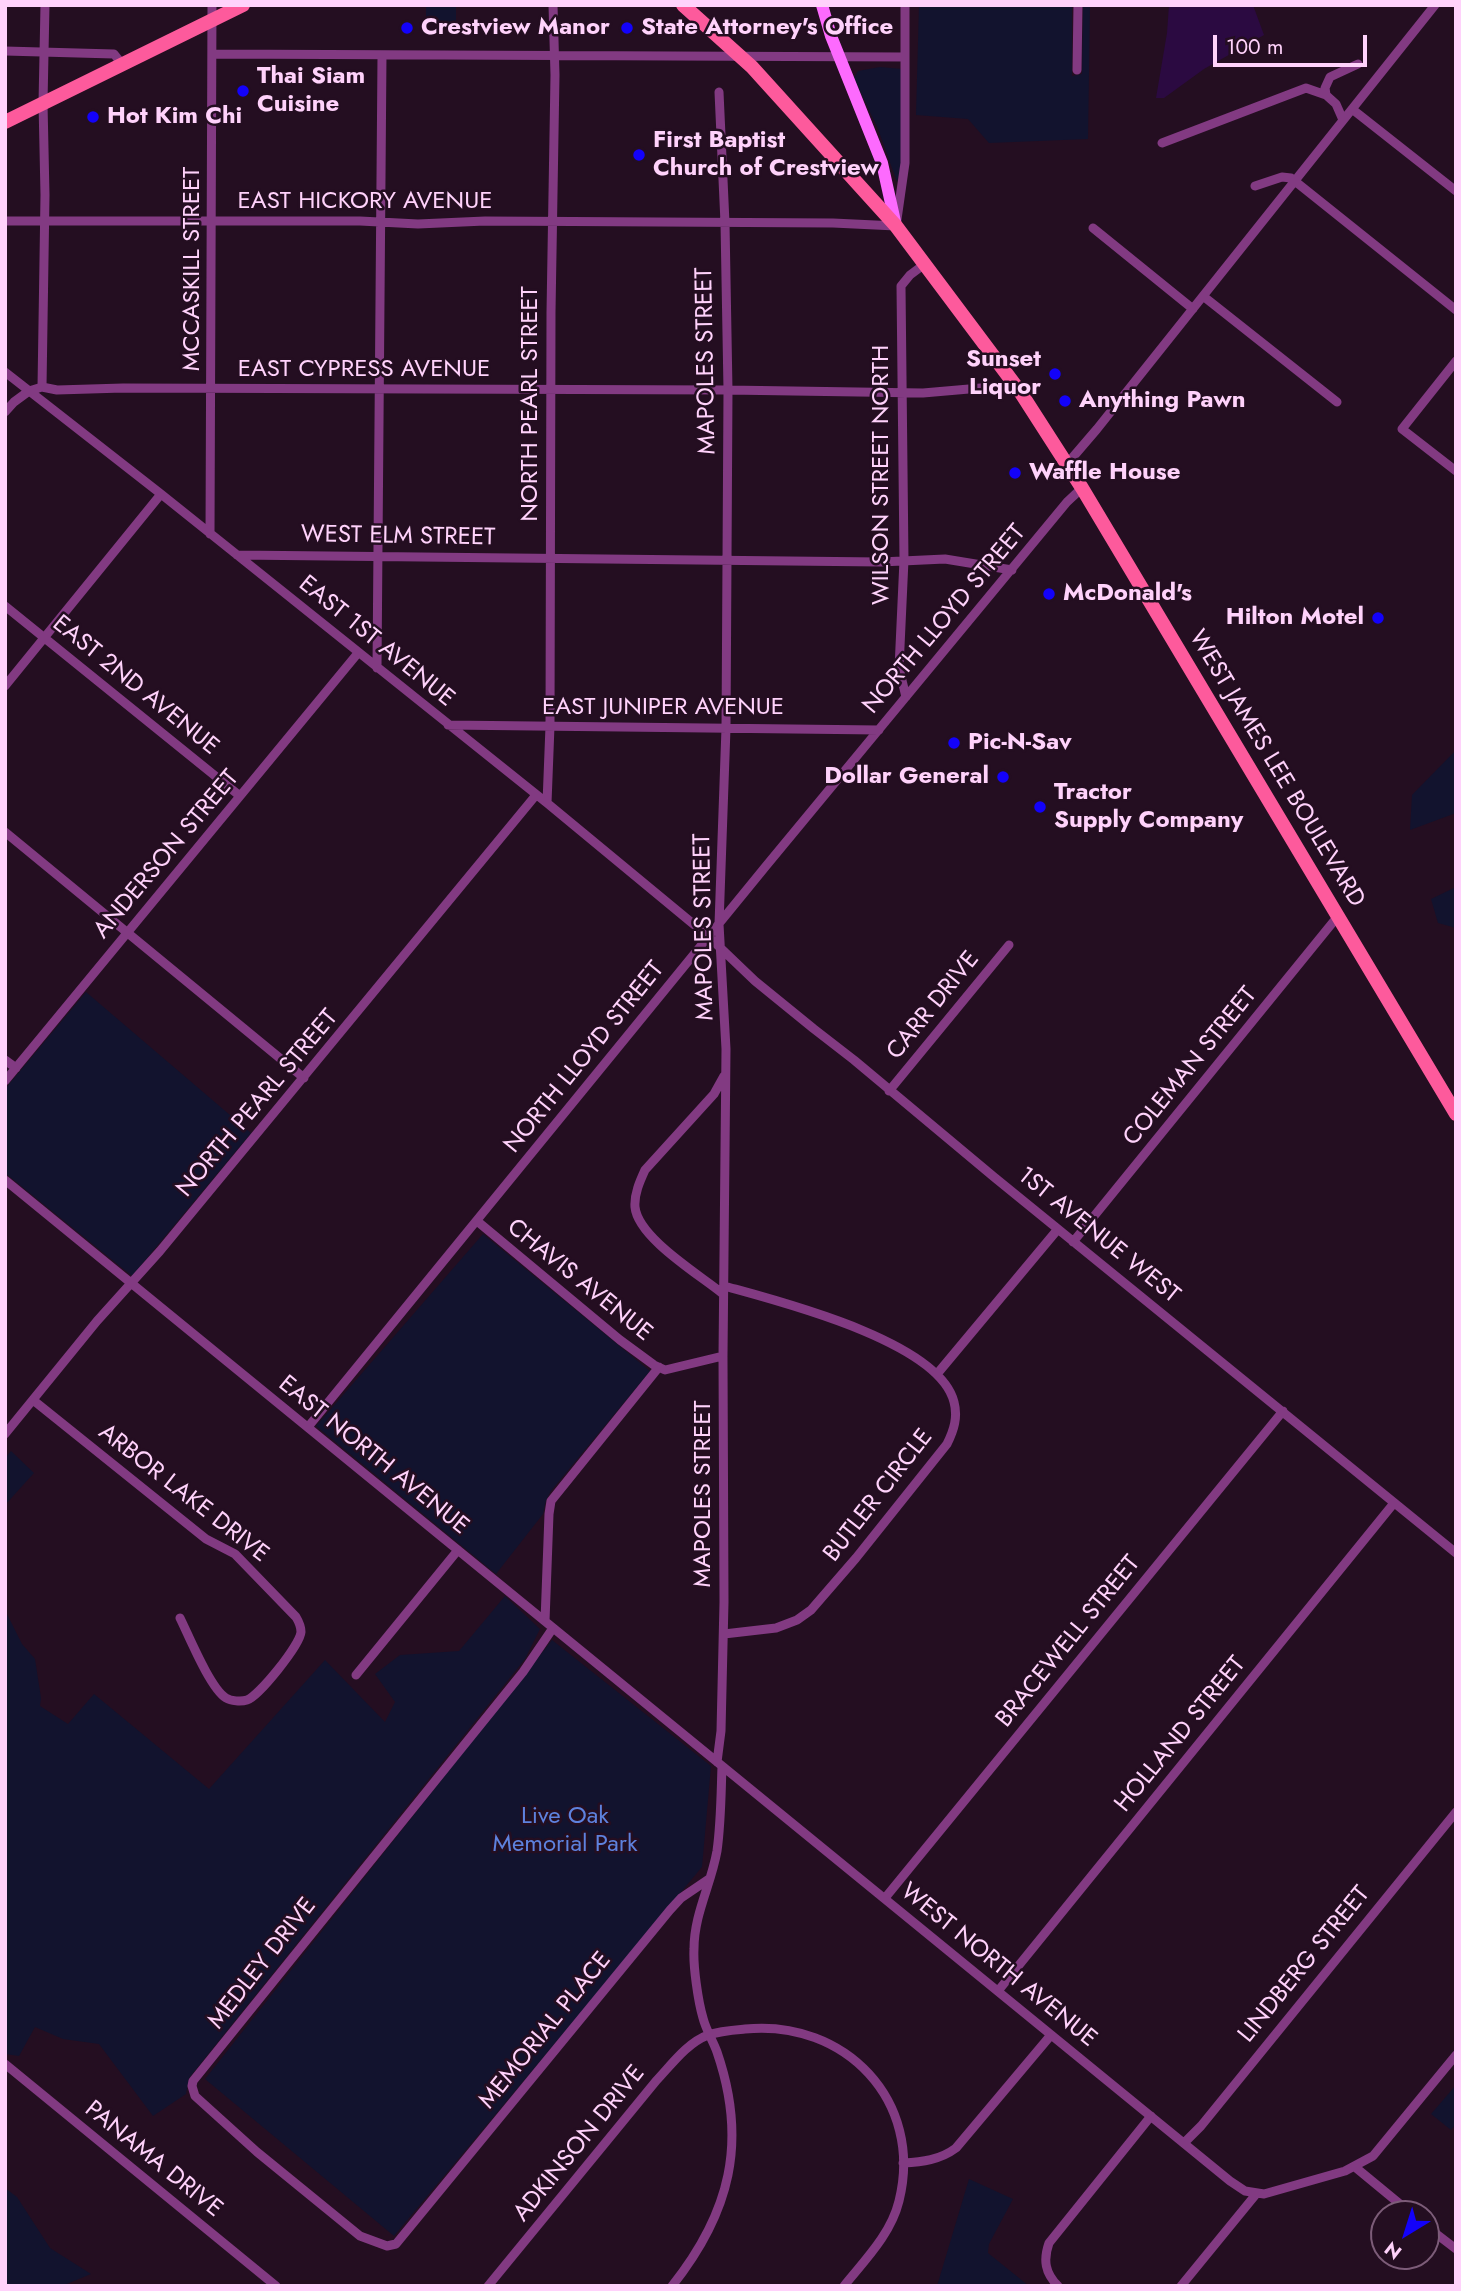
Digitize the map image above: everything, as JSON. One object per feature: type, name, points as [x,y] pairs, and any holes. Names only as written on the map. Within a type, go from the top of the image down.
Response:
[{"type":"main road","points":[[5,122],[243,5]]},
{"type":"main road","name":"WEST JAMES LEE BOULEVARD","points":[[683,5],[740,56],[791,108],[896,226],[1015,385],[1082,488],[1456,1114]]},
{"type":"street","points":[[5,412],[29,391],[43,387],[45,5]]},
{"type":"street","name":"MCCASKILL STREET","points":[[211,534],[212,5]]},
{"type":"street","name":"NORTH PEARL STREET","points":[[547,803],[550,726],[555,56],[553,5]]},
{"type":"street","points":[[822,5],[839,57],[882,163],[896,226]]},
{"type":"street","points":[[896,226],[905,163],[905,5]]},
{"type":"street","points":[[1077,70],[1078,5]]},
{"type":"street","points":[[1067,464],[1193,309],[1205,298],[1435,5]]},
{"type":"street","points":[[5,51],[45,50],[114,54],[122,64]]},
{"type":"street","points":[[212,54],[905,57]]},
{"type":"street","points":[[377,668],[382,55]]},
{"type":"street","points":[[1326,95],[1325,88],[1330,77],[1358,64]]},
{"type":"street","points":[[1163,143],[1306,88],[1326,95],[1336,104],[1343,120]]},
{"type":"street","name":"MAPOLES STREET","points":[[672,2286],[711,2227],[724,2194],[731,2160],[731,2116],[728,2098],[717,2054],[701,2010],[694,1951],[699,1912],[717,1850],[724,1634],[723,1290],[726,1072],[719,924],[726,728],[728,390],[719,92]]},
{"type":"street","points":[[1352,109],[1456,191]]},
{"type":"street","points":[[1255,186],[1282,177],[1295,180],[1456,310]]},
{"type":"street","name":"EAST HICKORY AVENUE","points":[[5,221],[212,220],[418,225],[552,221],[896,226]]},
{"type":"street","points":[[1093,228],[1193,309]]},
{"type":"street","name":"WILSON STREET NORTH","points":[[906,697],[900,668],[904,560],[901,286],[926,263]]},
{"type":"street","points":[[1205,298],[1337,402]]},
{"type":"street","points":[[1456,361],[1402,429],[1456,471]]},
{"type":"street","name":"EAST 1ST AVENUE","points":[[5,372],[536,794],[720,947]]},
{"type":"street","name":"EAST CYPRESS AVENUE","points":[[43,387],[57,390],[551,389],[923,393],[1015,385]]},
{"type":"street","name":"NORTH LLOYD STREET","points":[[308,1427],[906,697],[1067,502],[1082,488]]},
{"type":"street","points":[[5,686],[161,494]]},
{"type":"street","name":"WEST ELM STREET","points":[[237,555],[881,562],[945,559],[1012,570]]},
{"type":"street","name":"EAST 2ND AVENUE","points":[[5,606],[240,796]]},
{"type":"street","name":"ANDERSON STREET","points":[[5,1081],[358,653]]},
{"type":"street","name":"EAST JUNIPER AVENUE","points":[[448,725],[879,730]]},
{"type":"street","name":"NORTH PEARL STREET","points":[[5,1434],[97,1321],[132,1284],[304,1078],[536,794]]},
{"type":"street","points":[[5,832],[304,1078]]},
{"type":"street","name":"COLEMAN STREET","points":[[1073,1242],[1338,916]]},
{"type":"street","name":"CARR DRIVE","points":[[889,1091],[1009,945]]},
{"type":"street","name":"1ST AVENUE WEST","points":[[720,947],[755,981],[1456,1553]]},
{"type":"street","points":[[5,1060],[16,1068]]},
{"type":"street","points":[[723,1290],[652,1236],[636,1215],[635,1196],[645,1170],[714,1094],[726,1072]]},
{"type":"street","name":"EAST NORTH AVENUE","points":[[5,1180],[720,1764]]},
{"type":"street","name":"CHAVIS AVENUE","points":[[477,1221],[620,1340],[659,1367]]},
{"type":"street","points":[[936,1374],[1058,1229]]},
{"type":"street","name":"BUTLER CIRCLE","points":[[723,1290],[792,1304],[887,1341],[943,1381],[954,1400],[956,1416],[954,1431],[941,1452],[811,1610],[797,1620],[776,1628],[724,1634]]},
{"type":"street","points":[[545,1621],[548,1514],[551,1501],[659,1367],[665,1370],[723,1356]]},
{"type":"street","name":"ARBOR LAKE DRIVE","points":[[33,1400],[212,1544],[235,1554],[296,1617],[301,1634],[297,1644],[257,1694],[248,1700],[238,1701],[227,1699],[212,1682],[180,1618]]},
{"type":"street","name":"BRACEWELL STREET","points":[[885,1898],[1283,1411]]},
{"type":"street","name":"HOLLAND STREET","points":[[998,1991],[1394,1503]]},
{"type":"street","points":[[356,1675],[458,1550]]},
{"type":"street","name":"MEDLEY DRIVE","points":[[421,2215],[396,2244],[387,2246],[360,2236],[257,2152],[200,2101],[195,2096],[193,2081],[523,1672],[553,1628]]},
{"type":"street","name":"WEST NORTH AVENUE","points":[[720,1764],[1230,2181],[1245,2191],[1257,2193]]},
{"type":"street","name":"LINDBERG STREET","points":[[1184,2143],[1456,1812]]},
{"type":"street","name":"MEMORIAL PLACE","points":[[421,2215],[670,1910],[681,1898],[709,1878]]},
{"type":"street","points":[[709,2034],[762,2027],[806,2033],[841,2049],[861,2065],[887,2100],[900,2134],[902,2163],[899,2202],[888,2228],[844,2286]]},
{"type":"street","name":"ADKINSON DRIVE","points":[[488,2286],[656,2081],[685,2050],[709,2034]]},
{"type":"street","points":[[902,2163],[930,2161],[956,2148],[1051,2035]]},
{"type":"street","points":[[1181,2286],[1257,2193],[1264,2194],[1355,2166],[1373,2155],[1456,2055]]},
{"type":"street","name":"PANAMA DRIVE","points":[[5,2064],[276,2286]]},
{"type":"street","points":[[1058,2286],[1049,2276],[1046,2267],[1045,2252],[1049,2243],[1151,2116]]},
{"type":"street","points":[[1355,2166],[1395,2200]]},
{"type":"street","points":[[1440,2237],[1456,2249]]},
{"type":"green space","points":[[426,5],[456,5],[456,31],[453,31],[452,24],[426,23]]},
{"type":"green space","points":[[919,5],[1072,5],[1072,76],[1082,74],[1083,5],[1090,5],[1088,139],[989,143],[968,119],[916,115]]},
{"type":"green space","points":[[880,67],[902,69],[903,161],[897,182],[878,129],[854,78],[858,71]]},
{"type":"green space","points":[[1456,750],[1456,813],[1410,830],[1412,795]]},
{"type":"green space","points":[[1456,887],[1456,928],[1438,923],[1431,899]]},
{"type":"green space","points":[[86,992],[251,1133],[132,1276],[5,1173],[5,1089]]},
{"type":"green space","points":[[483,1234],[650,1371],[551,1491],[543,1514],[496,1574],[316,1426]]},
{"type":"green space","points":[[11,1451],[34,1473],[5,1505],[5,1458]]},
{"type":"green space","points":[[505,1596],[540,1629],[525,1659],[189,2078],[186,2094],[153,2116],[99,2044],[63,2039],[35,2027],[19,2056],[5,2054],[5,1610],[22,1644],[35,1659],[40,1706],[68,1724],[94,1694],[209,1789],[325,1660],[385,1722],[395,1702],[375,1674],[400,1655],[459,1651]]},
{"type":"green space","name":"Live Oak Memorial Park","points":[[552,1640],[711,1766],[702,1867],[394,2236],[205,2079]]},
{"type":"green space","points":[[1456,2085],[1456,2124],[1451,2130],[1431,2114]]},
{"type":"green space","points":[[969,2179],[1013,2199],[989,2244],[988,2253],[1029,2286],[937,2286]]},
{"type":"green space","points":[[5,2188],[17,2197],[50,2248],[91,2274],[62,2286],[5,2286]]},
{"type":"shaded area","points":[[1169,5],[1253,5],[1264,35],[1204,69],[1164,98],[1156,98]]},
{"type":"place","name":"Crestview Manor","points":[[407,28]]},
{"type":"place","name":"State Attorney's Office","points":[[627,28]]},
{"type":"place","name":"Thai Siam Cuisine","points":[[243,91]]},
{"type":"place","name":"Hot Kim Chi","points":[[93,117]]},
{"type":"place","name":"First Baptist Church of Crestview","points":[[639,155]]},
{"type":"place","name":"Sunset Liquor","points":[[1055,374]]},
{"type":"place","name":"Anything Pawn","points":[[1065,401]]},
{"type":"place","name":"Waffle House","points":[[1015,473]]},
{"type":"place","name":"McDonald's","points":[[1049,594]]},
{"type":"place","name":"Hilton Motel","points":[[1378,618]]},
{"type":"place","name":"Pic-N-Sav","points":[[954,743]]},
{"type":"place","name":"Dollar General","points":[[1003,777]]},
{"type":"place","name":"Tractor Supply Company","points":[[1040,807]]}]
